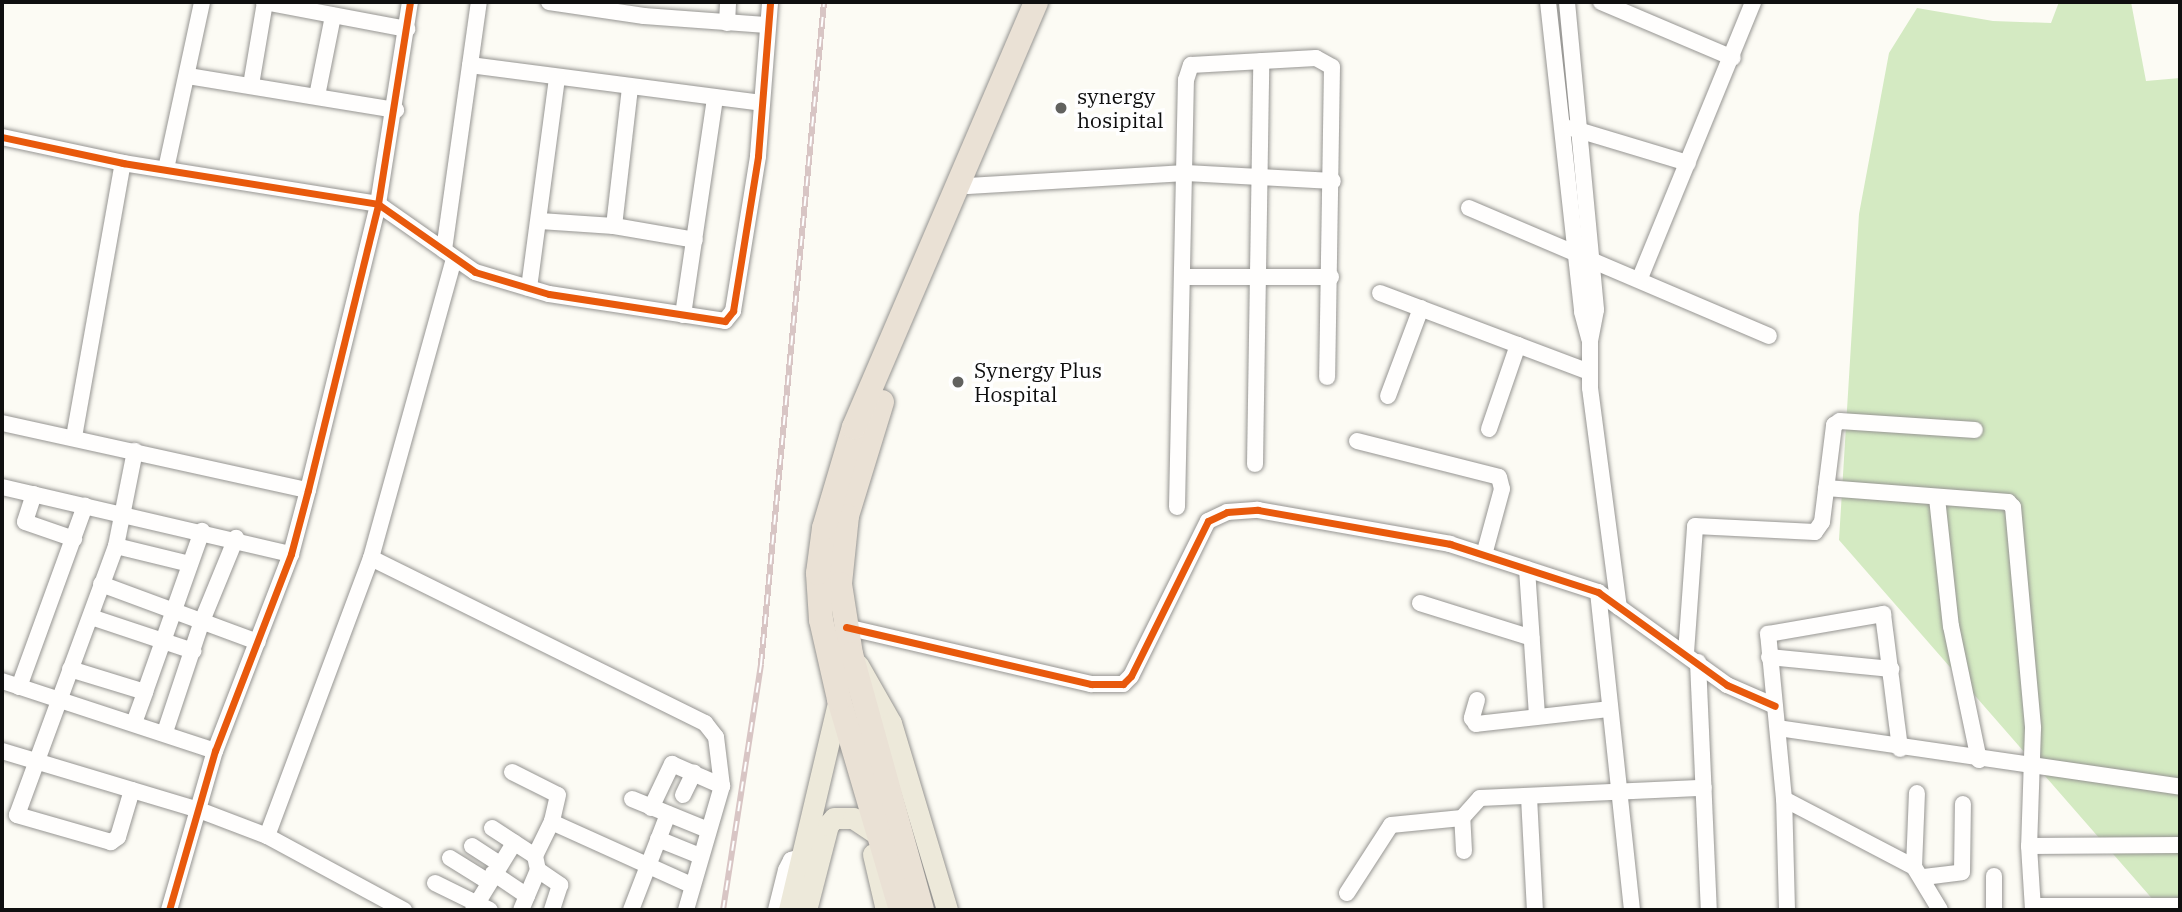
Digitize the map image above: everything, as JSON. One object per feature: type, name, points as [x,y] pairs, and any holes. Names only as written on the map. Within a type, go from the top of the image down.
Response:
[{"type":"highway","points":[[901,910],[874,832],[839,699],[821,620],[818,573],[831,496],[881,362],[1036,2]]},
{"type":"highway","points":[[922,910],[851,654],[846,627],[841,557],[860,467],[968,186],[1050,2]]},
{"type":"main road","points":[[851,654],[891,723],[947,910]]},
{"type":"main road","points":[[789,910],[839,699]]},
{"type":"main road","points":[[806,910],[828,825],[834,818],[853,818],[874,832],[886,910]]},
{"type":"street","points":[[166,169],[202,2]]},
{"type":"street","points":[[251,85],[264,2],[407,29]]},
{"type":"street","points":[[169,910],[215,751],[291,554],[309,490],[378,204],[396,110],[410,2]]},
{"type":"street","points":[[267,836],[371,558],[449,254],[479,2]]},
{"type":"street","points":[[727,23],[728,2]]},
{"type":"street","points":[[2,137],[123,163],[378,204],[475,272],[529,288],[721,321],[732,316],[762,103],[770,2]]},
{"type":"street","points":[[1548,2],[1575,252],[1590,341]]},
{"type":"street","points":[[1567,2],[1596,310],[1590,341],[1589,372],[1619,607]]},
{"type":"street","points":[[1601,2],[1622,6],[1733,58]]},
{"type":"street","points":[[1640,278],[1754,2]]},
{"type":"street","points":[[559,3],[727,23],[768,25]]},
{"type":"street","points":[[317,96],[333,16]]},
{"type":"street","points":[[1177,507],[1186,80],[1191,65],[1316,58],[1332,68],[1333,181],[1327,377]]},
{"type":"street","points":[[1255,464],[1261,61]]},
{"type":"street","points":[[470,65],[630,88],[762,103]]},
{"type":"street","points":[[188,76],[396,110]]},
{"type":"street","points":[[529,288],[557,78]]},
{"type":"street","points":[[614,226],[630,88]]},
{"type":"street","points":[[683,315],[715,99]]},
{"type":"street","points":[[1562,125],[1688,163]]},
{"type":"street","points":[[74,437],[123,163]]},
{"type":"street","points":[[968,186],[1186,173],[1333,181]]},
{"type":"street","points":[[1469,208],[1640,278],[1769,336]]},
{"type":"street","points":[[540,221],[614,226],[695,240]]},
{"type":"street","points":[[1183,277],[1331,276]]},
{"type":"street","points":[[1380,293],[1589,372]]},
{"type":"street","points":[[1388,396],[1421,308]]},
{"type":"street","points":[[1489,429],[1518,345]]},
{"type":"street","points":[[2,423],[309,490]]},
{"type":"street","points":[[1709,910],[1704,788],[1692,658],[1695,526],[1815,532],[1822,522],[1836,423],[1975,430]]},
{"type":"street","points":[[1357,441],[1499,477],[1502,489],[1484,555]]},
{"type":"street","points":[[132,790],[118,837],[111,842],[20,818],[17,811],[116,546],[135,451]]},
{"type":"street","points":[[2,487],[236,538],[291,554]]},
{"type":"street","points":[[1826,488],[2008,502],[2013,507],[2033,728],[2029,846],[2033,908],[2180,906]]},
{"type":"street","points":[[34,494],[25,522],[74,538]]},
{"type":"street","points":[[1937,498],[1951,626],[1979,760]]},
{"type":"street","points":[[19,687],[85,506]]},
{"type":"street","points":[[846,627],[1110,687],[1123,684],[1131,676],[1208,521],[1227,512],[1295,513],[1484,555],[1598,592],[1727,685],[1774,706]]},
{"type":"street","points":[[134,723],[202,531]]},
{"type":"street","points":[[165,733],[202,621],[236,538]]},
{"type":"street","points":[[116,546],[190,564]]},
{"type":"street","points":[[371,558],[691,712],[716,737],[722,786],[686,910]]},
{"type":"street","points":[[1527,569],[1537,716]]},
{"type":"street","points":[[101,584],[258,642]]},
{"type":"street","points":[[1598,592],[1632,910]]},
{"type":"street","points":[[1420,603],[1532,638]]},
{"type":"street","points":[[1787,910],[1784,799],[1768,634],[1772,631],[1878,613],[1885,619],[1900,749]]},
{"type":"street","points":[[91,617],[193,651]]},
{"type":"street","points":[[1769,657],[1891,669]]},
{"type":"street","points":[[70,669],[145,692]]},
{"type":"street","points":[[2,681],[215,751]]},
{"type":"street","points":[[1477,700],[1473,724],[1609,709]]},
{"type":"street","points":[[1778,728],[1900,749],[2180,787]]},
{"type":"street","points":[[2,751],[199,810],[267,836],[404,910]]},
{"type":"street","points":[[651,808],[672,764],[722,786]]},
{"type":"street","points":[[472,846],[492,872],[524,903],[558,795],[512,772]]},
{"type":"street","points":[[683,794],[694,772]]},
{"type":"street","points":[[1347,893],[1391,825],[1462,818],[1480,798],[1704,788]]},
{"type":"street","points":[[1917,793],[1919,872],[1940,910]]},
{"type":"street","points":[[1529,797],[1535,910]]},
{"type":"street","points":[[632,799],[708,830]]},
{"type":"street","points":[[1784,799],[1919,872],[1962,872],[1963,804]]},
{"type":"street","points":[[631,910],[668,814]]},
{"type":"street","points":[[1462,818],[1464,851]]},
{"type":"street","points":[[552,821],[691,886]]},
{"type":"street","points":[[492,828],[514,843],[560,885],[552,910]]},
{"type":"street","points":[[658,839],[700,856]]},
{"type":"street","points":[[435,883],[480,908],[492,872],[514,843]]},
{"type":"street","points":[[2029,846],[2180,845]]},
{"type":"street","points":[[450,858],[492,872]]},
{"type":"street","points":[[776,910],[786,870],[792,860],[801,860]]},
{"type":"street","points":[[1994,876],[1994,910]]},
{"type":"green space","points":[[2059,2],[2131,2],[2146,81],[2180,78],[2180,910],[2162,910],[1839,540],[1859,214],[1889,53],[1917,8],[1993,21],[2051,23]]},
{"type":"railway","points":[[723,910],[761,664],[824,2]]},
{"type":"cycle path","points":[[169,910],[215,751],[291,554],[308,490],[378,204],[410,2]]},
{"type":"cycle path","points":[[2,137],[123,163],[378,204],[475,272],[549,294],[725,321],[733,311],[758,156],[770,2]]},
{"type":"cycle path","points":[[846,627],[1091,684],[1123,684],[1131,676],[1208,521],[1227,512],[1258,510],[1450,544],[1598,592],[1727,685],[1775,706]]},
{"type":"place","name":"synergy hosipital","points":[[1061,108]]},
{"type":"place","name":"Synergy Plus Hospital","points":[[958,382]]}]
